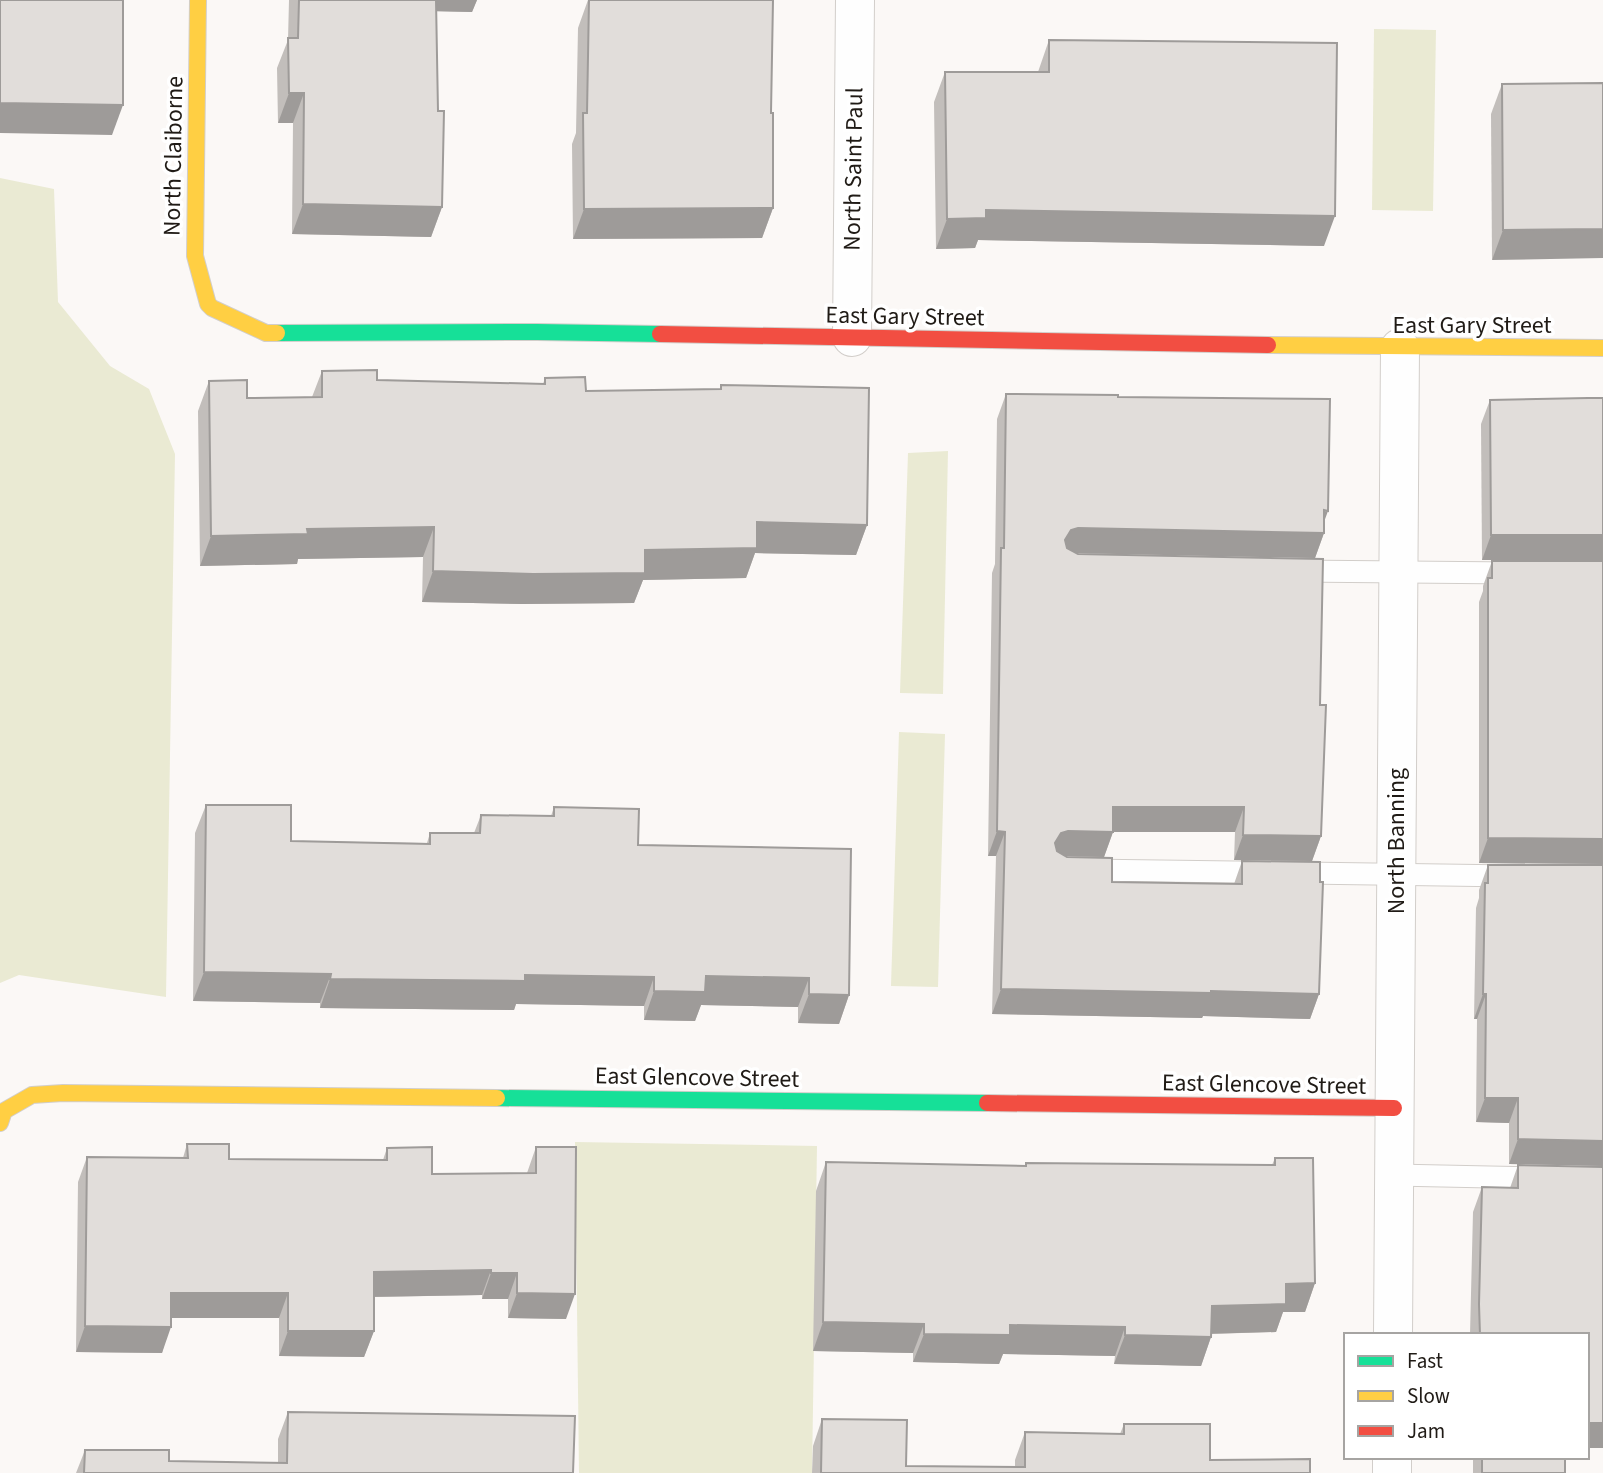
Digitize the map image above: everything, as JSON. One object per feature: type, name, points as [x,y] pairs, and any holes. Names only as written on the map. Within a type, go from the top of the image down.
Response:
[{"type":"street","name":"North Claiborne","points":[[198,0],[195,256],[208,304],[212,309]]},
{"type":"street","name":"North Saint Paul","points":[[852,337],[855,0]]},
{"type":"street","name":"East Gary Street","points":[[212,309],[266,333],[537,332],[1400,348],[1603,348]]},
{"type":"street","name":"North Banning","points":[[1393,1333],[1400,348]]},
{"type":"street","name":"East Glencove Street","points":[[2,1117],[32,1095],[63,1093],[1394,1108]]},
{"type":"lane","points":[[1274,570],[1535,573]]},
{"type":"lane","points":[[1059,869],[1534,877]]},
{"type":"lane","points":[[1394,1175],[1561,1178]]},
{"type":"green space","points":[[1374,29],[1436,30],[1433,211],[1372,210]]},
{"type":"green space","points":[[0,178],[54,189],[58,302],[110,366],[149,389],[175,454],[166,997],[19,975],[0,983]]},
{"type":"green space","points":[[948,451],[943,694],[900,693],[908,453]]},
{"type":"green space","points":[[899,732],[945,734],[938,987],[891,986]]},
{"type":"green space","points":[[575,1142],[817,1146],[812,1473],[579,1473]]},
{"type":"building","points":[[0,0],[123,0],[123,105],[0,103]]},
{"type":"building","points":[[299,0],[436,0],[438,111],[444,111],[442,207],[303,204],[304,93],[289,93],[288,38],[298,38]]},
{"type":"building","points":[[589,0],[773,0],[773,208],[584,209],[583,113],[587,113]]},
{"type":"building","points":[[1049,40],[1337,43],[1335,216],[986,210],[986,218],[947,219],[945,72],[1049,72]]},
{"type":"building","points":[[1603,83],[1603,229],[1503,230],[1502,84]]},
{"type":"building","points":[[377,370],[377,380],[545,384],[545,378],[585,377],[586,391],[721,389],[721,385],[869,388],[867,525],[757,522],[757,548],[645,550],[645,573],[433,571],[434,527],[307,529],[308,534],[211,536],[209,381],[247,380],[247,398],[322,397],[322,371]]},
{"type":"building","points":[[1006,394],[1330,399],[1328,511],[1324,510],[1324,533],[1078,528],[1071,530],[1065,540],[1067,548],[1078,554],[1323,559],[1320,705],[1326,705],[1321,836],[1243,835],[1244,807],[1113,807],[1113,832],[1068,831],[1061,833],[1055,843],[1057,851],[1067,857],[1112,858],[1112,882],[1242,884],[1242,861],[1320,862],[1320,882],[1323,882],[1319,994],[1001,989],[1005,832],[997,831]]},
{"type":"building","points":[[1603,398],[1603,535],[1491,535],[1490,400]]},
{"type":"building","points":[[1492,561],[1603,561],[1603,839],[1488,838],[1488,578],[1492,578]]},
{"type":"building","points":[[206,805],[291,805],[291,841],[430,844],[430,833],[480,833],[481,815],[554,816],[554,807],[639,809],[638,845],[851,849],[849,995],[809,994],[809,978],[706,976],[705,992],[654,991],[654,977],[525,975],[525,981],[330,979],[331,974],[204,972]]},
{"type":"building","points":[[1488,865],[1603,865],[1603,1141],[1518,1139],[1518,1098],[1485,1098],[1486,994],[1483,994],[1485,883],[1488,883]]},
{"type":"building","points":[[187,1144],[229,1144],[229,1159],[387,1160],[387,1148],[432,1147],[432,1174],[536,1173],[536,1147],[576,1147],[575,1294],[517,1293],[517,1273],[491,1273],[491,1270],[374,1272],[374,1331],[288,1331],[288,1293],[171,1293],[171,1327],[85,1326],[87,1157],[188,1158]]},
{"type":"building","points":[[1275,1158],[1313,1158],[1315,1283],[1286,1284],[1286,1304],[1212,1306],[1211,1337],[1125,1335],[1125,1327],[1010,1325],[1010,1335],[924,1334],[924,1324],[823,1322],[826,1162],[1026,1166],[1026,1163],[1275,1165]]},
{"type":"building","points":[[1518,1165],[1603,1167],[1603,1423],[1589,1423],[1589,1333],[1480,1333],[1482,1187],[1518,1188]]},
{"type":"building","points":[[288,1412],[575,1416],[573,1473],[84,1473],[85,1450],[169,1450],[169,1461],[287,1463]]},
{"type":"building","points":[[822,1419],[907,1420],[906,1466],[1025,1467],[1025,1432],[1124,1434],[1124,1424],[1210,1424],[1210,1460],[1310,1459],[1310,1473],[821,1473]]},
{"type":"building","points":[[1482,1459],[1565,1459],[1565,1473],[1482,1473]]},
{"type":"traffic: fast","points":[[277,333],[660,334]]},
{"type":"traffic: fast","points":[[497,1098],[987,1103]]},
{"type":"traffic: slow","points":[[198,0],[195,256],[208,304],[212,308],[266,333],[277,333]]},
{"type":"traffic: slow","points":[[1268,345],[1603,348]]},
{"type":"traffic: slow","points":[[0,1123],[4,1111],[32,1095],[63,1093],[497,1098]]},
{"type":"traffic: jam","points":[[660,334],[1268,345]]},
{"type":"traffic: jam","points":[[987,1103],[1394,1108]]}]
